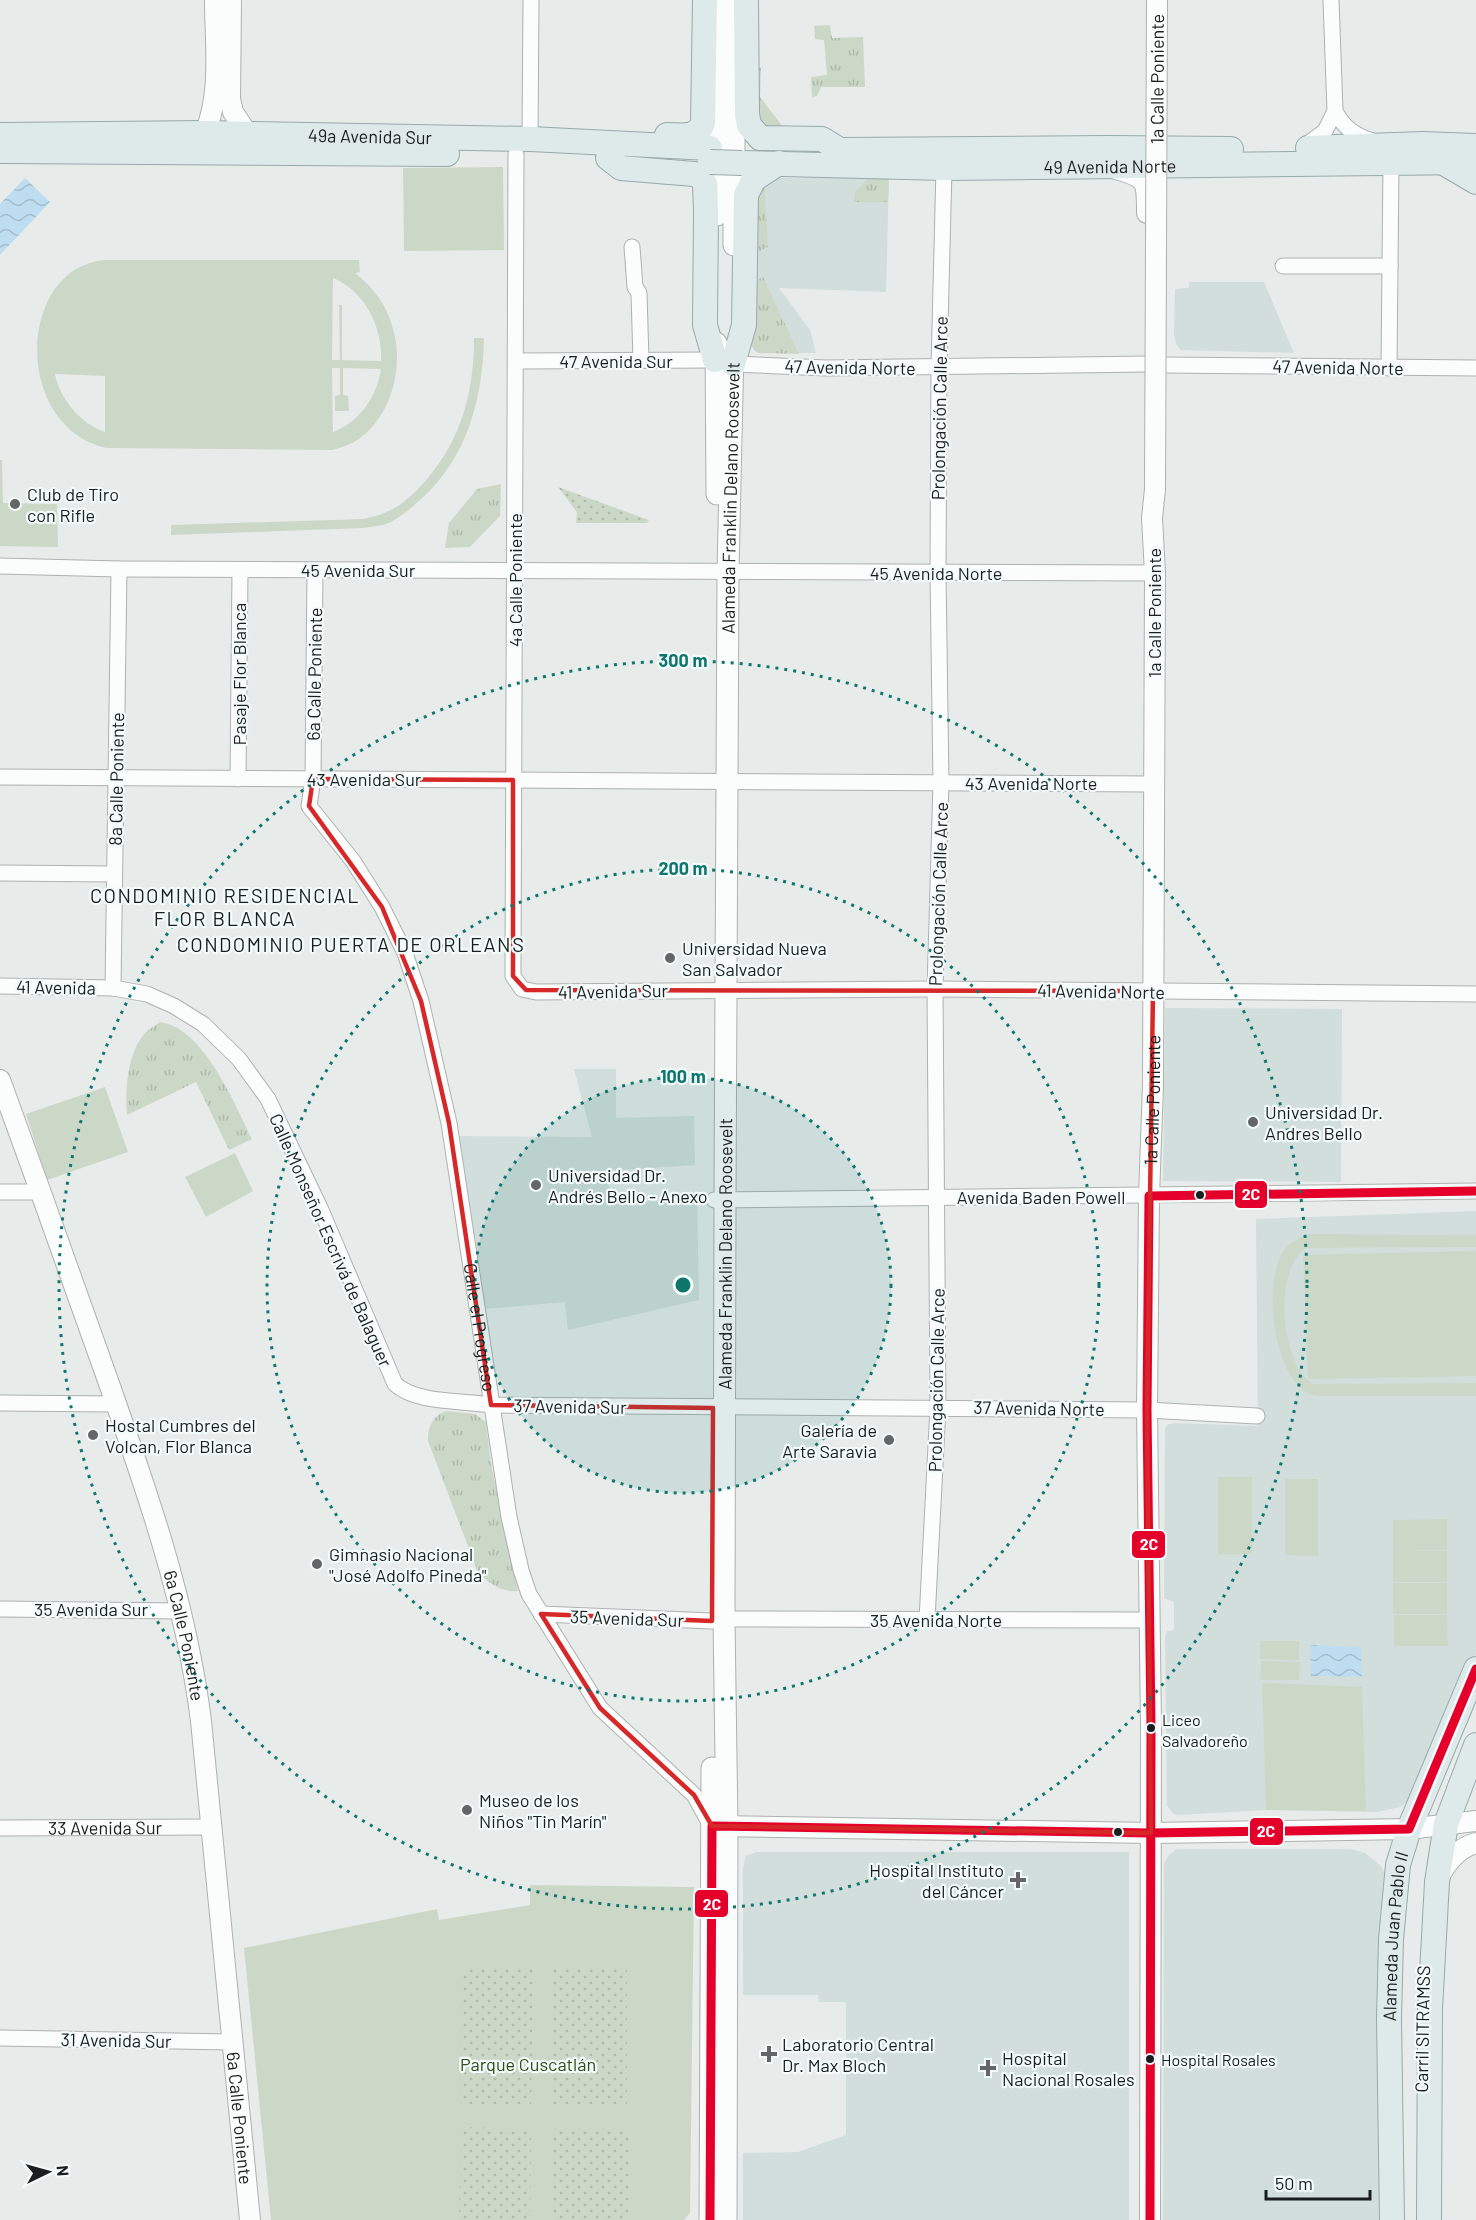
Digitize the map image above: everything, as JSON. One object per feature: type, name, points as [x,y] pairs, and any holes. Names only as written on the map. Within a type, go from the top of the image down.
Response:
[{"type":"main road","points":[[705,0],[704,115],[701,129],[688,136],[624,134],[615,137],[608,151],[621,168],[694,174],[701,177],[705,184],[705,325],[724,362]]},
{"type":"main road","name":"Alameda Franklin Delano Roosevelt","points":[[719,0],[724,362]]},
{"type":"main road","name":"Alameda Franklin Delano Roosevelt","points":[[726,2220],[719,1826],[719,1200],[724,362],[734,0]]},
{"type":"main road","points":[[746,0],[749,125],[760,138],[822,140],[840,150]]},
{"type":"main road","points":[[1423,144],[1448,139],[1476,129]]},
{"type":"main road","name":"49a Avenida Sur","points":[[0,135],[247,134],[742,156]]},
{"type":"main road","name":"49 Avenida Norte","points":[[742,156],[840,150],[1108,158],[1186,158],[1393,154],[1423,144],[1476,146]]},
{"type":"main road","name":"49a Avenida Sur","points":[[0,151],[523,147]]},
{"type":"main road","name":"49 Avenida Norte","points":[[1186,158],[1300,148],[1393,154],[1440,161],[1476,162]]},
{"type":"main road","name":"49 Avenida Norte","points":[[742,156],[779,163],[944,168],[1108,158]]},
{"type":"main road","points":[[1440,161],[1476,182]]},
{"type":"main road","points":[[724,362],[744,325],[746,195],[754,178],[779,163]]},
{"type":"main road","name":"Alameda Juan Pablo II","points":[[1392,2220],[1388,2059],[1391,1939],[1398,1865],[1409,1829],[1476,1669]]},
{"type":"main road","name":"Alameda Juan Pablo II","points":[[1429,2220],[1430,2009],[1437,1881],[1444,1834],[1476,1745]]},
{"type":"main road","name":"Alameda Franklin Delano Roosevelt","points":[[710,2220],[719,1826]]},
{"type":"main road","name":"Carril SITRAMSS","points":[[1399,2220],[1398,2092],[1402,1880],[1409,1829]]},
{"type":"main road","name":"Carril SITRAMSS","points":[[1421,2220],[1420,2093],[1423,1944],[1430,1862],[1444,1834]]},
{"type":"street","points":[[205,133],[215,98],[215,0]]},
{"type":"street","points":[[231,0],[230,99],[233,112],[247,134]]},
{"type":"street","name":"4a Calle Poniente","points":[[531,0],[523,147],[516,361],[513,976],[522,989],[536,992]]},
{"type":"street","name":"1a Calle Poniente","points":[[1148,0],[1156,133],[1186,158]]},
{"type":"street","name":"1a Calle Poniente","points":[[1150,2220],[1151,1833],[1147,1410],[1154,991],[1155,573],[1152,518],[1155,489],[1156,0]]},
{"type":"street","name":"1a Calle Poniente","points":[[1156,133],[1165,0]]},
{"type":"street","points":[[1331,0],[1335,111],[1342,124],[1351,132],[1393,154],[1389,368]]},
{"type":"street","points":[[1300,148],[1325,131],[1335,111]]},
{"type":"street","name":"1a Calle Poniente","points":[[1108,158],[1156,133]]},
{"type":"street","points":[[1108,158],[1155,187],[1172,176],[1186,158]]},
{"type":"street","name":"Prolongación Calle Arce","points":[[927,1620],[938,1407],[935,989],[941,783],[938,573],[939,368],[944,168]]},
{"type":"street","name":"1a Calle Poniente","points":[[1152,518],[1163,490],[1155,364],[1155,187]]},
{"type":"street","points":[[632,247],[635,287],[639,293],[640,360]]},
{"type":"street","points":[[1283,266],[1390,266]]},
{"type":"street","name":"47 Avenida Sur","points":[[516,361],[724,362]]},
{"type":"street","name":"47 Avenida Norte","points":[[724,362],[826,368],[1155,364],[1476,368]]},
{"type":"street","name":"45 Avenida Sur","points":[[0,566],[119,569],[722,572]]},
{"type":"street","name":"8a Calle Poniente","points":[[113,988],[119,569]]},
{"type":"street","name":"Pasaje Flor Blanca","points":[[238,779],[240,570]]},
{"type":"street","name":"6a Calle Poniente","points":[[313,778],[315,570]]},
{"type":"street","name":"45 Avenida Norte","points":[[722,572],[1155,573]]},
{"type":"street","name":"43 Avenida Sur","points":[[0,777],[722,781]]},
{"type":"street","name":"Calle el Progreso","points":[[313,778],[309,806],[353,861],[382,907],[405,953],[421,1001],[449,1123],[509,1517],[529,1594],[600,1708],[694,1795],[719,1826]]},
{"type":"street","name":"43 Avenida Norte","points":[[722,781],[1153,784]]},
{"type":"street","points":[[0,873],[114,874]]},
{"type":"street","name":"41 Avenida","points":[[0,986],[113,988],[147,994],[193,1017]]},
{"type":"street","name":"41 Avenida Norte","points":[[720,990],[935,989],[1476,994]]},
{"type":"street","name":"41 Avenida Sur","points":[[536,992],[720,990]]},
{"type":"street","name":"Calle Monseñor Escrivá de Balaguer","points":[[193,1017],[239,1059],[268,1099],[321,1210],[395,1384]]},
{"type":"street","name":"6a Calle Poniente","points":[[0,1080],[158,1527],[181,1611],[198,1698],[250,2220]]},
{"type":"street","name":"Avenida Baden Powell","points":[[719,1200],[1476,1191]]},
{"type":"street","points":[[0,1192],[40,1192]]},
{"type":"street","name":"37 Avenida Sur","points":[[395,1384],[403,1391],[425,1398],[491,1405],[719,1408]]},
{"type":"street","points":[[0,1403],[116,1404]]},
{"type":"street","name":"37 Avenida Norte","points":[[719,1408],[938,1407],[1147,1410],[1257,1416]]},
{"type":"street","name":"35 Avenida Sur","points":[[0,1609],[181,1611]]},
{"type":"street","name":"35 Avenida Sur","points":[[541,1614],[718,1620]]},
{"type":"street","name":"35 Avenida Norte","points":[[718,1620],[1149,1620]]},
{"type":"street","points":[[719,1826],[1151,1833],[1409,1829],[1444,1834],[1476,1821]]},
{"type":"street","name":"33 Avenida Sur","points":[[0,1828],[211,1827]]},
{"type":"street","points":[[1437,1881],[1445,1865],[1454,1856],[1468,1845],[1476,1843]]},
{"type":"street","name":"31 Avenida Sur","points":[[0,2038],[232,2042]]},
{"type":"highlighted area","points":[[313,779],[513,780],[513,976],[526,990],[1153,991],[1147,1410],[1151,1833],[712,1826],[694,1795],[600,1708],[541,1614],[712,1621],[713,1408],[491,1405],[449,1123],[421,1001],[382,907],[309,806]]},
{"type":"shaded area","points":[[889,177],[886,292],[779,288],[810,330],[816,353],[759,353],[755,351],[753,349],[756,184],[764,178]]},
{"type":"shaded area","points":[[1189,282],[1264,282],[1294,353],[1181,350],[1177,346],[1174,335],[1175,289],[1189,288]]},
{"type":"shaded area","name":"Universidad Dr. Andres Bello","points":[[1165,1008],[1342,1009],[1341,1182],[1163,1181]]},
{"type":"shaded area","name":"Universidad Dr. Andrés Bello - Anexo","points":[[574,1069],[616,1069],[616,1118],[694,1116],[695,1165],[604,1171],[614,1203],[697,1200],[699,1300],[568,1330],[565,1302],[484,1309],[455,1136],[592,1137]]},
{"type":"shaded area","name":"Liceo Salvadoreño","points":[[1476,1211],[1476,1654],[1466,1681],[1410,1800],[1400,1807],[1378,1812],[1266,1810],[1177,1815],[1167,1806],[1165,1636],[1167,1631],[1174,1630],[1174,1602],[1164,1598],[1165,1428],[1169,1424],[1176,1423],[1258,1426],[1256,1219]]},
{"type":"shaded area","points":[[1177,1849],[1351,1849],[1365,1853],[1381,1866],[1385,1874],[1384,2220],[1163,2220],[1164,1864],[1168,1856]]},
{"type":"shaded area","name":"Hospital Nacional Rosales","points":[[756,1852],[1129,1852],[1129,2220],[743,2220],[743,2153],[798,2152],[846,2135],[846,2002],[819,2002],[818,1995],[743,1995],[743,1868],[746,1856]]},
{"type":"green space","points":[[830,25],[832,38],[863,37],[865,87],[821,87],[817,96],[812,97],[811,77],[827,75],[824,40],[815,39],[814,26]]},
{"type":"green space","points":[[754,67],[761,68],[760,97],[787,132],[761,129]]},
{"type":"green space","points":[[503,167],[504,250],[404,251],[403,168]]},
{"type":"green space","points":[[870,177],[889,177],[888,202],[854,202],[855,192]]},
{"type":"green space","points":[[764,178],[768,247],[749,256],[751,194]]},
{"type":"green space","points":[[104,260],[359,260],[360,272],[355,273],[379,298],[387,312],[397,347],[394,385],[387,403],[378,420],[365,434],[350,444],[332,450],[106,448],[76,434],[54,411],[41,382],[37,350],[41,318],[54,290],[75,270]],"holes":[[[333,278],[354,292],[370,312],[379,336],[381,361],[342,360],[342,305],[339,305],[340,360],[332,360]],[[332,368],[340,368],[340,395],[335,396],[335,411],[349,411],[348,396],[343,395],[343,368],[381,369],[376,389],[366,407],[351,422],[333,432]],[[55,374],[105,376],[105,432],[80,417],[67,401]]]},
{"type":"green space","points":[[763,277],[799,354],[759,353],[750,343],[748,286]]},
{"type":"green space","points":[[474,338],[484,338],[483,361],[476,405],[461,447],[436,484],[400,517],[386,524],[363,528],[171,535],[171,525],[363,519],[383,514],[399,505],[427,479],[449,447],[457,430],[464,413],[472,377]]},
{"type":"green space","name":"Club de Tiro con Rifle","points":[[0,460],[2,460],[3,503],[57,504],[58,547],[0,546]]},
{"type":"green space","points":[[501,484],[500,516],[470,547],[445,548],[449,523],[477,489]]},
{"type":"green space","points":[[558,487],[649,520],[647,523],[576,523],[577,512]]},
{"type":"green space","points":[[160,1022],[176,1027],[190,1037],[204,1052],[227,1088],[252,1139],[229,1150],[196,1082],[127,1115],[128,1073],[134,1051],[145,1033]]},
{"type":"green space","points":[[105,1087],[128,1152],[47,1180],[26,1114]]},
{"type":"green space","points":[[235,1153],[253,1191],[206,1217],[185,1177]]},
{"type":"green space","points":[[1313,1234],[1476,1235],[1476,1247],[1306,1248],[1295,1260],[1289,1276],[1285,1295],[1285,1316],[1293,1357],[1302,1373],[1313,1384],[1476,1383],[1476,1396],[1316,1396],[1301,1388],[1290,1374],[1281,1355],[1273,1309],[1273,1286],[1277,1267],[1286,1248],[1296,1240]]},
{"type":"green space","points":[[1476,1251],[1476,1376],[1308,1379],[1303,1255]]},
{"type":"green space","points":[[446,1411],[475,1414],[486,1422],[491,1464],[518,1591],[495,1586],[477,1570],[428,1441],[432,1423]]},
{"type":"green space","points":[[1218,1477],[1252,1477],[1252,1554],[1218,1554]]},
{"type":"green space","points":[[1285,1479],[1318,1479],[1318,1556],[1285,1555]]},
{"type":"green space","points":[[1447,1519],[1447,1550],[1393,1551],[1393,1520]]},
{"type":"green space","points":[[1393,1551],[1447,1551],[1447,1582],[1393,1582]]},
{"type":"green space","points":[[1393,1583],[1447,1583],[1447,1614],[1393,1614]]},
{"type":"green space","points":[[1394,1615],[1447,1615],[1448,1646],[1394,1646]]},
{"type":"green space","points":[[1260,1641],[1299,1641],[1299,1660],[1260,1659]]},
{"type":"green space","points":[[1261,1661],[1300,1662],[1299,1680],[1260,1680]]},
{"type":"green space","points":[[1262,1683],[1362,1687],[1366,1811],[1266,1810]]},
{"type":"green space","name":"Parque Cuscatlán","points":[[530,1885],[694,1887],[690,2213],[684,2220],[271,2220],[244,1948],[437,1909],[439,1920],[530,1905]]},
{"type":"green space","points":[[461,1968],[533,1968],[531,2106],[460,2105]]},
{"type":"green space","points":[[553,1969],[627,1969],[627,2106],[553,2106]]},
{"type":"green space","points":[[461,2127],[531,2129],[530,2220],[459,2220]]},
{"type":"green space","points":[[551,2128],[630,2128],[629,2211],[621,2220],[551,2220]]},
{"type":"water","points":[[25,178],[50,202],[0,255],[0,204]]},
{"type":"water","points":[[1310,1645],[1361,1647],[1362,1677],[1311,1676]]},
{"type":"transit line","name":"2C","points":[[1150,2220],[1151,1727],[1147,1410],[1149,1196],[1476,1191]]},
{"type":"transit line","name":"2C","points":[[710,2220],[712,1826],[1151,1833],[1409,1829],[1476,1669]]},
{"type":"place","name":"Club de Tiro con Rifle","points":[[15,504]]},
{"type":"place","name":"Universidad Nueva San Salvador","points":[[670,958]]},
{"type":"place","name":"Universidad Dr. Andres Bello","points":[[1253,1122]]},
{"type":"place","name":"Universidad Dr. Andrés Bello - Anexo","points":[[536,1185]]},
{"type":"place","name":"Hostal Cumbres del Volcan, Flor Blanca","points":[[93,1435]]},
{"type":"place","name":"Galería de Arte Saravia","points":[[889,1440]]},
{"type":"place","name":"Gimnasio Nacional \"José Adolfo Pineda\"","points":[[317,1564]]},
{"type":"place","name":"Liceo Salvadoreño","points":[[1151,1728]]},
{"type":"place","name":"Museo de los Niños \"Tin Marín\"","points":[[467,1810]]},
{"type":"place","name":"Hospital Instituto del Cáncer","points":[[1018,1880]]},
{"type":"place","name":"Laboratorio Central Dr. Max Bloch","points":[[769,2054]]},
{"type":"place","name":"Hospital Rosales","points":[[1150,2059]]},
{"type":"place","name":"Hospital Nacional Rosales","points":[[988,2068]]},
{"type":"district","name":"CONDOMINIO RESIDENCIAL FLOR BLANCA","points":[[225,906]]},
{"type":"district","name":"CONDOMINIO PUERTA DE ORLEANS","points":[[351,944]]}]
